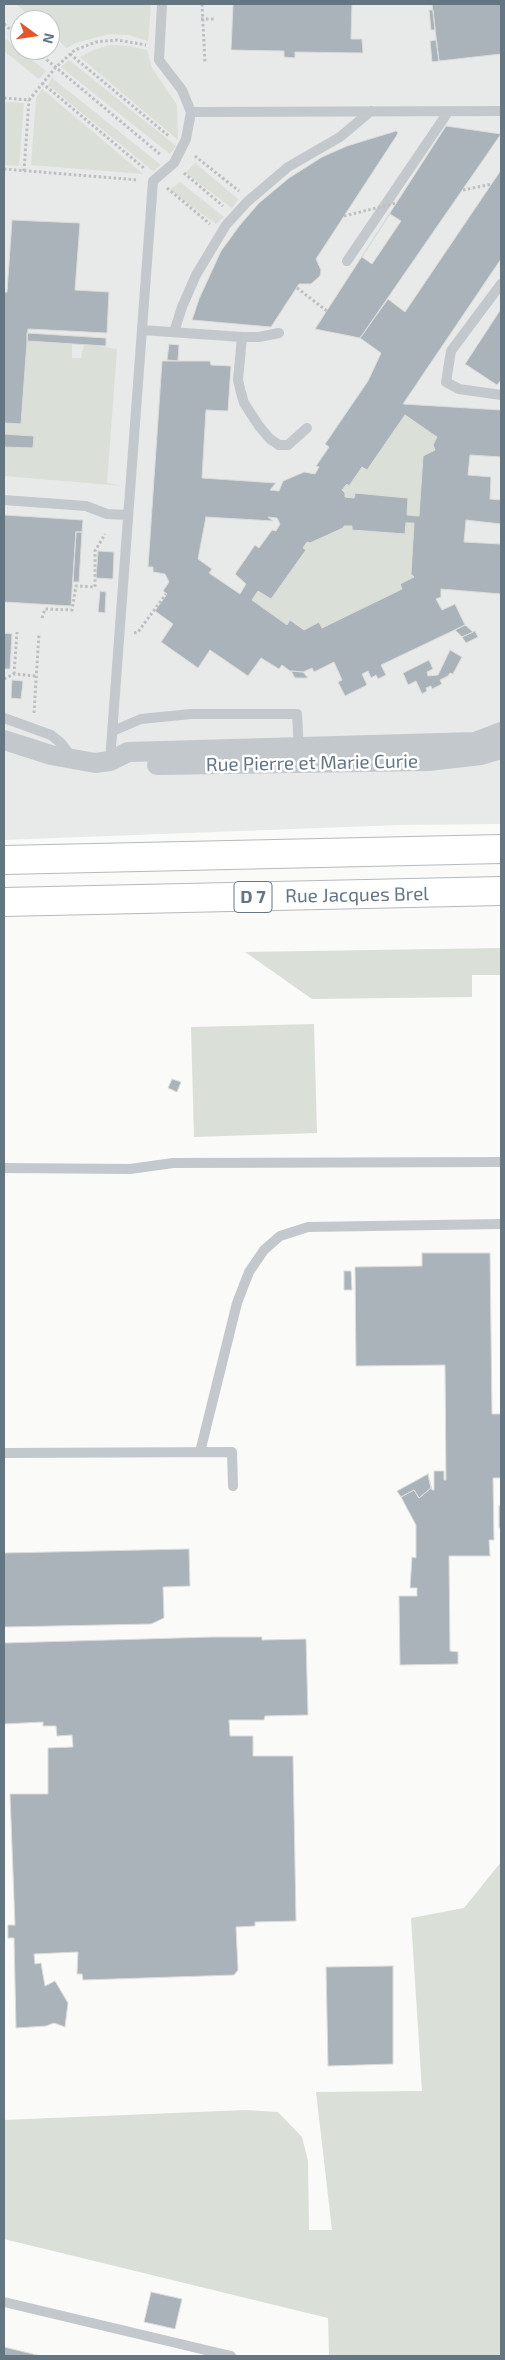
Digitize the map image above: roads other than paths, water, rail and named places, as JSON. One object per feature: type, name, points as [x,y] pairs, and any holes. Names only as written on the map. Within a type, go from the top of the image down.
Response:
[{"type":"main road","name":"D 7","points":[[4,860],[501,849]]},
{"type":"main road","name":"Rue Jacques Brel","points":[[4,902],[501,891]]},
{"type":"street","name":"Rue Pierre et Marie Curie","points":[[4,740],[51,755],[95,762],[119,757],[299,755],[475,742],[501,732]]},
{"type":"street","name":"Rue Pierre et Marie Curie","points":[[299,755],[428,762],[481,755],[501,748]]},
{"type":"lane","points":[[119,757],[113,731],[142,330],[155,180],[173,164],[186,139],[191,112],[182,90],[159,60],[158,50],[162,4]]},
{"type":"lane","points":[[174,332],[182,307],[196,276],[221,233],[235,216],[250,200],[288,167],[340,137],[371,111]]},
{"type":"lane","points":[[191,112],[501,111]]},
{"type":"lane","points":[[347,262],[448,112]]},
{"type":"lane","points":[[501,284],[451,351],[446,382],[459,390],[501,395]]},
{"type":"lane","points":[[142,330],[259,338],[279,333]]},
{"type":"lane","points":[[242,337],[238,380],[244,403],[259,426],[278,445],[288,445],[307,428]]},
{"type":"lane","points":[[4,500],[86,506],[107,514],[128,515]]},
{"type":"lane","points":[[113,731],[142,719],[172,715],[296,714],[299,755]]},
{"type":"lane","points":[[4,718],[51,735],[62,743],[74,760]]},
{"type":"lane","points":[[4,1168],[130,1169],[192,1162],[501,1162]]},
{"type":"lane","points":[[200,1452],[238,1303],[249,1272],[264,1250],[280,1236],[308,1228],[501,1224]]},
{"type":"lane","points":[[4,1453],[232,1452],[233,1486]]},
{"type":"lane","points":[[4,2302],[231,2356]]}]
